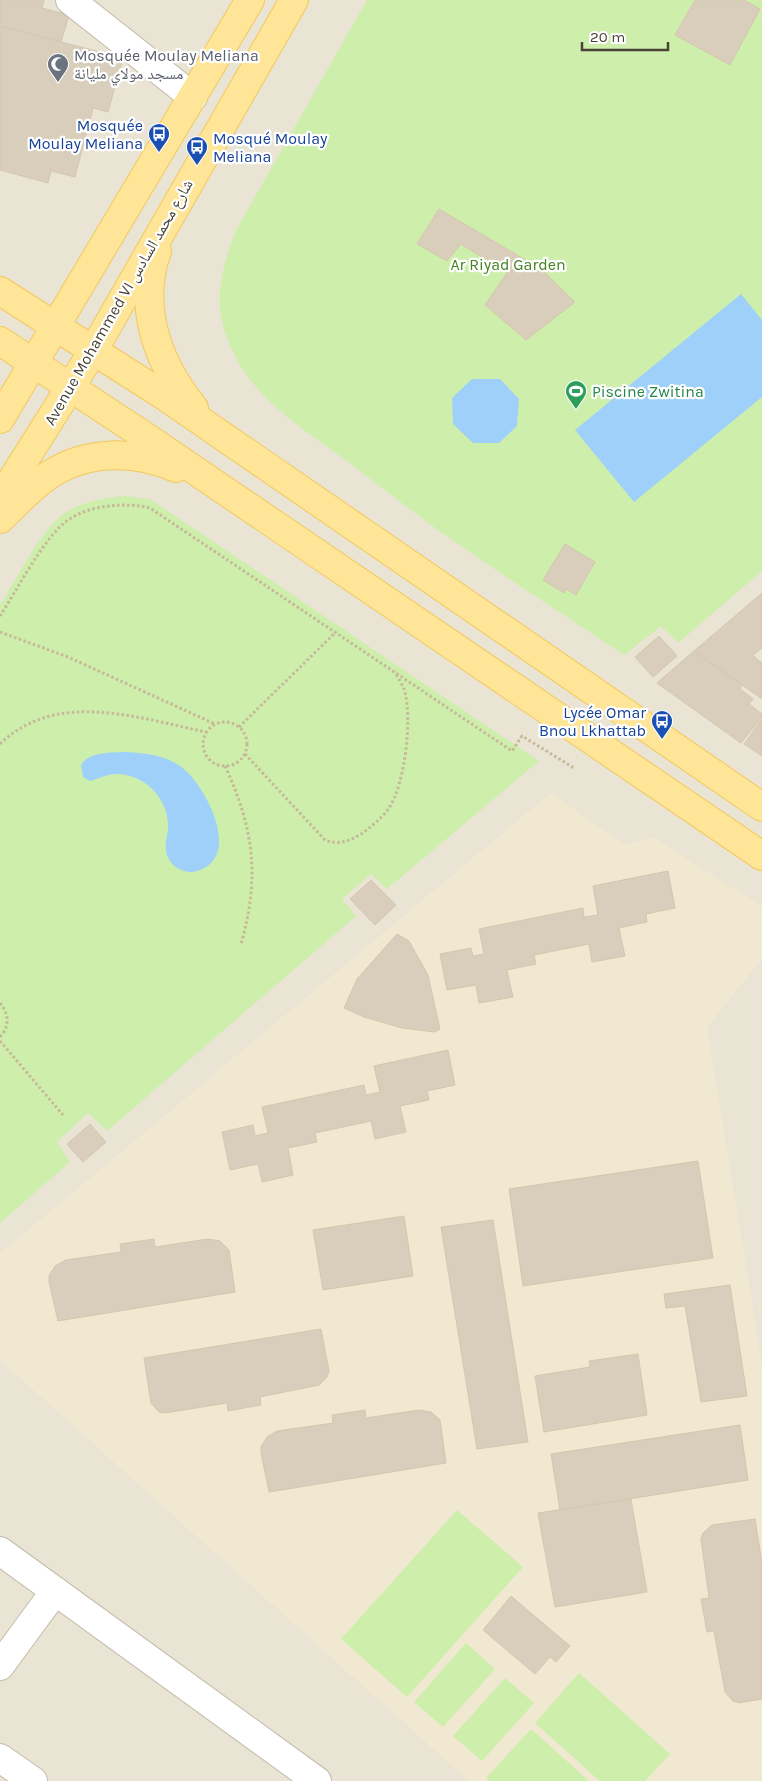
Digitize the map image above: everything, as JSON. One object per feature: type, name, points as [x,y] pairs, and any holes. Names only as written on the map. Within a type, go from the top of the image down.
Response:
[{"type":"main road","points":[[0,419],[250,0]]},
{"type":"main road","name":"Avenue Mohammed VI شارع محمد السادس","points":[[0,499],[92,351],[294,0]]},
{"type":"main road","points":[[169,215],[153,261],[150,287],[150,314],[155,340],[164,364],[177,388],[193,408],[226,438]]},
{"type":"main road","points":[[0,291],[226,438],[762,807]]},
{"type":"main road","points":[[0,341],[762,856]]},
{"type":"main road","points":[[0,519],[49,475],[68,465],[108,455],[149,458],[216,486]]},
{"type":"street","points":[[70,0],[193,97]]},
{"type":"street","points":[[0,1551],[318,1781]]},
{"type":"street","points":[[0,1666],[54,1591]]},
{"type":"street","points":[[0,1758],[33,1781]]},
{"type":"path","points":[[0,616],[50,539],[68,520],[82,513],[104,507],[138,506],[159,513],[512,750],[522,736],[574,768]]},
{"type":"path","points":[[0,632],[68,656],[215,724]]},
{"type":"path","points":[[239,727],[336,632]]},
{"type":"path","points":[[245,754],[325,840],[332,843],[342,842],[358,835],[376,822],[389,807],[405,764],[406,706],[404,690],[394,672]]},
{"type":"path","points":[[0,744],[17,730],[34,721],[56,714],[82,711],[117,713],[206,732]]},
{"type":"path","points":[[225,721],[239,727],[247,740],[245,754],[235,764],[225,766],[214,764],[204,753],[203,739],[206,732],[215,724],[225,721]]},
{"type":"path","points":[[225,766],[238,794],[244,814],[253,872],[252,898],[240,944]]},
{"type":"path","points":[[0,1003],[8,1019],[7,1026],[0,1037]]},
{"type":"path","points":[[0,1041],[62,1114]]},
{"type":"shaded area","points":[[0,0],[762,0],[762,1781],[0,1781]]},
{"type":"shaded area","points":[[551,793],[624,845],[655,838],[762,907],[762,959],[707,1027],[762,1365],[762,1781],[469,1781],[0,1360],[0,1253]]},
{"type":"green space","name":"Ar Riyad Garden","points":[[367,0],[762,0],[762,571],[678,643],[661,626],[624,655],[448,537],[288,418],[246,375],[236,358],[228,341],[220,310],[221,281],[235,232]]},
{"type":"green space","points":[[124,496],[150,499],[539,761],[387,889],[371,874],[342,899],[356,916],[107,1131],[88,1113],[57,1142],[70,1162],[0,1223],[0,605],[37,544],[62,515],[92,501]]},
{"type":"green space","points":[[457,1510],[523,1567],[407,1697],[341,1639]]},
{"type":"green space","points":[[466,1643],[495,1669],[443,1727],[414,1702]]},
{"type":"green space","points":[[579,1673],[670,1754],[645,1781],[600,1781],[535,1723]]},
{"type":"green space","points":[[505,1678],[534,1703],[482,1761],[453,1736]]},
{"type":"green space","points":[[531,1729],[589,1781],[489,1781],[486,1778]]},
{"type":"water","points":[[741,294],[762,320],[762,397],[634,502],[575,430]]},
{"type":"water","points":[[472,379],[500,379],[519,399],[517,426],[499,443],[473,443],[453,424],[452,398]]},
{"type":"water","points":[[122,752],[145,754],[166,759],[180,766],[190,775],[209,803],[215,820],[219,837],[218,851],[211,863],[192,872],[187,872],[173,865],[167,856],[166,848],[167,814],[158,796],[144,783],[136,778],[116,774],[90,781],[83,777],[81,765],[84,761],[94,755]]},
{"type":"building","points":[[0,0],[44,0],[42,8],[69,15],[61,42],[0,26]]},
{"type":"building","points":[[695,0],[744,0],[760,9],[730,65],[675,35]]},
{"type":"building","name":"Mosquée Moulay Meliana مسجد مولاي مليانة","points":[[0,26],[123,58],[108,112],[93,108],[75,177],[51,171],[48,183],[0,170]]},
{"type":"building","points":[[439,209],[541,269],[575,302],[526,340],[485,305],[507,273],[461,244],[447,261],[417,244]]},
{"type":"building","points":[[565,544],[595,562],[576,595],[566,589],[564,593],[543,580]]},
{"type":"building","points":[[762,593],[762,648],[753,655],[760,662],[762,661],[762,699],[694,651]]},
{"type":"building","points":[[659,636],[677,656],[653,677],[635,657]]},
{"type":"building","points":[[694,651],[742,685],[740,689],[753,699],[749,704],[762,714],[762,717],[741,743],[657,683]]},
{"type":"building","points":[[762,719],[762,756],[744,744]]},
{"type":"building","points":[[668,871],[675,908],[646,914],[647,922],[619,928],[625,956],[592,962],[589,944],[534,955],[536,964],[507,970],[513,997],[479,1003],[476,985],[447,990],[440,954],[471,948],[473,956],[484,954],[479,929],[583,908],[584,917],[598,915],[593,886]]},
{"type":"building","points":[[371,880],[396,905],[375,925],[350,899]]},
{"type":"building","points":[[397,934],[409,941],[428,975],[440,1029],[435,1032],[402,1028],[364,1017],[344,1008],[357,979]]},
{"type":"building","points":[[448,1050],[455,1085],[427,1091],[429,1100],[400,1106],[406,1132],[375,1139],[371,1121],[315,1133],[317,1142],[288,1148],[293,1175],[262,1182],[258,1164],[230,1170],[222,1132],[253,1125],[255,1136],[268,1133],[262,1107],[364,1085],[366,1095],[380,1092],[374,1066]]},
{"type":"building","points":[[90,1124],[106,1142],[83,1162],[67,1144]]},
{"type":"building","points":[[698,1161],[713,1258],[523,1286],[509,1189]]},
{"type":"building","points":[[404,1216],[413,1276],[323,1290],[313,1230]]},
{"type":"building","points":[[493,1220],[528,1442],[477,1449],[441,1227]]},
{"type":"building","points":[[154,1239],[155,1247],[208,1239],[220,1241],[229,1250],[235,1292],[58,1321],[49,1282],[49,1276],[55,1266],[66,1260],[121,1252],[120,1244]]},
{"type":"building","points":[[730,1285],[747,1396],[701,1402],[685,1306],[666,1308],[664,1294]]},
{"type":"building","points":[[321,1329],[329,1371],[327,1377],[319,1385],[260,1397],[261,1405],[228,1411],[227,1403],[165,1413],[159,1412],[151,1403],[144,1358]]},
{"type":"building","points":[[638,1354],[647,1415],[544,1432],[535,1376],[590,1367],[589,1361]]},
{"type":"building","points":[[365,1410],[366,1418],[419,1410],[431,1412],[440,1420],[446,1463],[269,1492],[261,1453],[261,1447],[267,1437],[277,1431],[333,1423],[332,1415]]},
{"type":"building","points":[[740,1425],[748,1480],[560,1510],[551,1454]]},
{"type":"building","points":[[631,1499],[647,1592],[555,1607],[538,1513]]},
{"type":"building","points":[[755,1519],[762,1563],[762,1699],[739,1703],[733,1701],[725,1692],[714,1631],[707,1632],[701,1599],[709,1598],[701,1539],[703,1533],[712,1525]]},
{"type":"building","points":[[511,1596],[570,1646],[556,1662],[550,1657],[535,1674],[483,1630]]},
{"type":"place","name":"Mosquée Moulay Meliana مسجد مولاي مليانة","points":[[58,83]]},
{"type":"place","name":"Mosquée Moulay Meliana","points":[[159,153]]},
{"type":"place","name":"Mosqué Moulay Meliana","points":[[197,166]]},
{"type":"place","name":"Piscine Zwitina","points":[[576,410]]},
{"type":"place","name":"Lycée Omar Bnou Lkhattab","points":[[662,740]]}]
